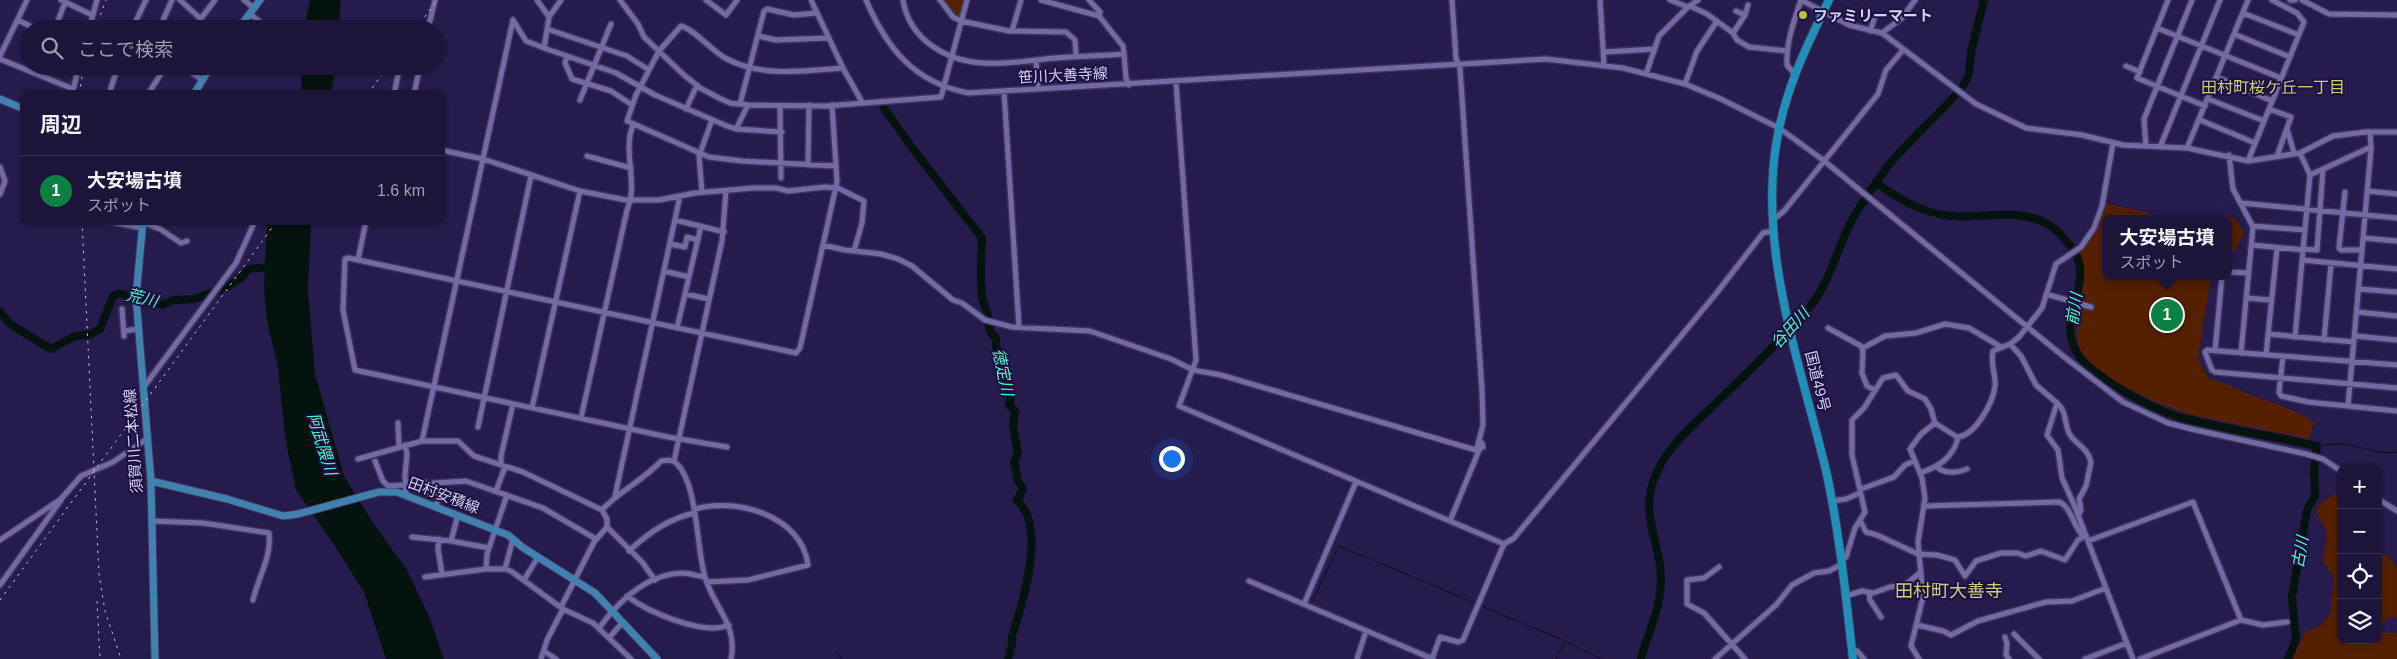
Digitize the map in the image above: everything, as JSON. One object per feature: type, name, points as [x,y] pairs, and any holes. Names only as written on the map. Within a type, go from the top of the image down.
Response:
[{"type":"highway","name":"国道49号","points":[[1830,0],[1794,73],[1779,128],[1774,166],[1773,231],[1775,256],[1832,501],[1842,562],[1853,659]]},
{"type":"main road","points":[[245,20],[260,0]]},
{"type":"main road","points":[[196,90],[205,75]]},
{"type":"main road","points":[[0,100],[20,108]]},
{"type":"main road","name":"須賀川二本松線","points":[[142,225],[136,276],[138,329],[151,481],[155,659]]},
{"type":"main road","name":"田村安積線","points":[[151,481],[227,499],[287,516],[390,490],[406,495],[496,529],[513,539],[595,593],[656,659]]},
{"type":"street","points":[[20,66],[0,57],[27,0]]},
{"type":"street","points":[[91,20],[97,0]]},
{"type":"street","points":[[136,20],[146,0]]},
{"type":"street","points":[[163,20],[172,0]]},
{"type":"street","points":[[180,0],[201,19],[216,0]]},
{"type":"street","points":[[244,0],[260,20]]},
{"type":"street","points":[[430,20],[435,0]]},
{"type":"street","points":[[537,0],[549,17]]},
{"type":"street","points":[[544,48],[549,17],[561,0]]},
{"type":"street","points":[[620,0],[638,24],[644,37],[697,85],[730,103],[780,106],[832,105],[941,97],[967,0]]},
{"type":"street","points":[[706,0],[726,15],[737,0]]},
{"type":"street","points":[[811,0],[843,68],[862,102]]},
{"type":"street","name":"笹川大善寺線","points":[[866,0],[881,31],[896,52],[921,75],[943,87],[968,93],[1546,60],[1604,65],[1684,84],[1721,99],[1779,128],[1824,160],[2108,391],[2145,413],[2192,430],[2306,454],[2318,458],[2337,470]]},
{"type":"street","points":[[902,0],[907,17],[916,32],[928,43],[951,56],[984,63],[1124,54]]},
{"type":"street","points":[[940,0],[949,13],[961,21],[1012,31],[1066,32],[1075,40],[1076,56]]},
{"type":"street","points":[[1012,31],[1021,0]]},
{"type":"street","points":[[1041,0],[1057,2],[1099,16],[1123,46],[1126,78],[1129,84]]},
{"type":"street","points":[[1089,0],[1100,12],[1099,16]]},
{"type":"street","points":[[1450,521],[1480,449],[1483,425],[1482,390],[1452,0]]},
{"type":"street","points":[[1600,0],[1604,65]]},
{"type":"street","points":[[1670,0],[1689,6],[1718,21],[1737,40],[1749,47],[1788,51]]},
{"type":"street","points":[[1646,74],[1663,31],[1698,0]]},
{"type":"street","points":[[1794,73],[1788,64],[1788,51],[1791,30],[1801,0],[1849,25],[1882,33],[1971,100],[1988,111],[2026,128],[2082,135],[2113,143],[2187,148],[2248,160],[2297,153],[2333,136],[2370,132],[2397,132]]},
{"type":"street","points":[[1882,33],[1902,18],[1915,0]]},
{"type":"street","points":[[2168,0],[2137,78],[2205,106]]},
{"type":"street","points":[[2146,146],[2144,119],[2192,0]]},
{"type":"street","points":[[2160,147],[2220,0]]},
{"type":"street","points":[[2187,148],[2248,0]]},
{"type":"street","points":[[2248,160],[2304,22],[2285,5],[2272,0]]},
{"type":"street","points":[[2290,0],[2295,0]]},
{"type":"street","points":[[2302,0],[2327,14],[2397,15]]},
{"type":"street","points":[[58,20],[63,1],[92,15]]},
{"type":"street","points":[[1733,34],[1745,15],[1748,5]]},
{"type":"street","points":[[740,104],[766,9],[794,15],[817,13]]},
{"type":"street","points":[[1736,11],[1745,15]]},
{"type":"street","points":[[2243,13],[2299,35]]},
{"type":"street","points":[[1870,31],[1875,18]]},
{"type":"street","points":[[422,441],[513,20],[526,41],[616,73],[640,88],[712,120],[736,129],[782,132]]},
{"type":"street","points":[[1684,84],[1697,50],[1718,21]]},
{"type":"street","points":[[580,100],[585,83],[611,24]]},
{"type":"street","points":[[836,166],[720,159],[699,154],[633,125],[626,120],[658,51],[681,26],[724,57],[749,68],[779,72],[843,68]]},
{"type":"street","points":[[2157,28],[2281,78]]},
{"type":"street","points":[[547,29],[627,56],[649,70]]},
{"type":"street","points":[[2234,34],[2290,56]]},
{"type":"street","points":[[758,36],[776,40],[829,38]]},
{"type":"street","points":[[1604,52],[1655,49]]},
{"type":"street","points":[[1773,220],[1784,211],[1878,94],[1886,70],[1903,50]]},
{"type":"street","points":[[567,56],[565,63],[572,78],[611,91],[632,105]]},
{"type":"street","points":[[1036,60],[1038,88]]},
{"type":"street","points":[[2126,66],[2140,72]]},
{"type":"street","points":[[40,75],[70,90]]},
{"type":"street","points":[[72,90],[76,75]]},
{"type":"street","points":[[110,90],[115,75]]},
{"type":"street","points":[[151,90],[160,75]]},
{"type":"street","points":[[195,75],[202,80]]},
{"type":"street","points":[[395,90],[398,75]]},
{"type":"street","points":[[415,90],[418,75]]},
{"type":"street","points":[[2217,77],[2272,101]]},
{"type":"street","points":[[1176,82],[1196,360],[1194,370],[1179,402],[1181,407],[1504,544]]},
{"type":"street","points":[[686,109],[697,85]]},
{"type":"street","points":[[1004,91],[1019,327]]},
{"type":"street","points":[[2208,99],[2264,121]]},
{"type":"street","points":[[736,129],[748,105]]},
{"type":"street","points":[[808,165],[809,105]]},
{"type":"street","points":[[727,447],[678,439],[434,386],[360,372],[353,368],[344,313],[345,259],[358,260],[797,353],[837,182],[832,105]]},
{"type":"street","points":[[780,106],[782,132],[780,178]]},
{"type":"street","points":[[2269,109],[2291,117],[2278,156]]},
{"type":"street","points":[[702,192],[699,154],[712,120]]},
{"type":"street","points":[[2200,120],[2255,143]]},
{"type":"street","points":[[581,418],[627,210],[631,200],[633,125]]},
{"type":"street","points":[[2287,129],[2297,153],[2310,175],[2294,337]]},
{"type":"street","points":[[2348,406],[2371,147],[2370,132]]},
{"type":"street","points":[[1920,474],[1944,462],[1954,448],[1958,438],[1972,429],[1989,405],[1995,386],[1992,354],[1996,348],[2010,344],[2040,310],[2056,264],[2072,251],[2081,247],[2099,219],[2113,143]]},
{"type":"street","points":[[2310,175],[2371,147]]},
{"type":"street","points":[[445,151],[483,159],[580,191],[631,200],[753,188],[776,188],[788,191],[835,188],[864,201],[862,223],[854,251]]},
{"type":"street","points":[[587,156],[631,168]]},
{"type":"street","points":[[2229,156],[2233,189],[2253,226],[2241,353]]},
{"type":"street","points":[[0,167],[4,181],[0,194]]},
{"type":"street","points":[[2252,245],[2317,250],[2323,169]]},
{"type":"street","points":[[478,427],[531,176]]},
{"type":"street","points":[[532,408],[580,191]]},
{"type":"street","points":[[726,191],[724,232],[674,461],[683,474],[695,511],[706,579],[729,625],[733,641],[731,659]]},
{"type":"street","points":[[2367,191],[2397,194]]},
{"type":"street","points":[[2345,192],[2339,248],[2341,250],[2362,250]]},
{"type":"street","points":[[615,496],[680,196]]},
{"type":"street","points":[[2241,203],[2397,218]]},
{"type":"street","points":[[675,220],[724,232]]},
{"type":"street","points":[[146,225],[160,229],[182,244],[187,241]]},
{"type":"street","points":[[143,389],[236,263],[254,225]]},
{"type":"street","points":[[358,260],[365,225]]},
{"type":"street","points":[[677,328],[701,226]]},
{"type":"street","points":[[2253,226],[2305,230]]},
{"type":"street","points":[[1249,581],[1433,659],[1440,637],[1458,642],[1463,640],[1504,544],[1514,538],[1763,233],[1773,231]]},
{"type":"street","points":[[670,244],[685,247],[687,237],[698,240]]},
{"type":"street","points":[[2363,238],[2397,241]]},
{"type":"street","points":[[823,245],[881,254],[898,259],[912,266],[955,301],[962,303],[982,318],[1019,327],[1090,331],[1194,370],[1221,375],[1480,449]]},
{"type":"street","points":[[2266,355],[2277,248]]},
{"type":"street","points":[[2302,260],[2397,269]]},
{"type":"street","points":[[2324,340],[2331,264]]},
{"type":"street","points":[[664,272],[689,277]]},
{"type":"street","points":[[2232,272],[2249,273]]},
{"type":"street","points":[[2215,351],[2222,280]]},
{"type":"street","points":[[2359,289],[2397,292]]},
{"type":"street","points":[[685,294],[709,299]]},
{"type":"street","points":[[2046,294],[2091,306]]},
{"type":"street","points":[[2246,298],[2271,300]]},
{"type":"street","points":[[122,309],[124,333],[138,329]]},
{"type":"street","points":[[2357,312],[2397,316]]},
{"type":"street","points":[[1863,348],[1882,337],[1916,333],[1944,324],[1970,328],[2002,347]]},
{"type":"street","points":[[1828,328],[1856,341],[1863,348],[1862,373],[1867,386],[1875,390]]},
{"type":"street","points":[[2268,334],[2324,340],[2397,340]]},
{"type":"street","points":[[2010,344],[2021,356],[2036,385],[2062,408],[2069,434],[2081,445],[2091,462],[2085,489],[2079,498],[2081,510],[2078,516]]},
{"type":"street","points":[[2397,365],[2215,351],[2205,352],[2214,371],[2397,388]]},
{"type":"street","points":[[2283,356],[2281,396],[2308,402],[2397,411]]},
{"type":"street","points":[[1715,659],[1776,605],[1790,586],[1814,573],[1829,572],[1842,562],[1846,556],[1855,528],[1865,512],[1852,455],[1850,424],[1885,376],[1897,375],[1908,391],[1925,399],[1931,409],[1935,424],[1958,438]]},
{"type":"street","points":[[2057,403],[2047,435],[2058,450],[2062,478],[2133,659]]},
{"type":"street","points":[[496,491],[503,466],[501,456],[513,404]]},
{"type":"street","points":[[398,423],[402,446],[407,454],[404,475],[406,495]]},
{"type":"street","points":[[1919,659],[1911,648],[1923,597],[1918,554],[1918,534],[1924,506],[1920,474],[1911,454],[1911,446],[1921,434],[1935,424]]},
{"type":"street","points":[[0,540],[61,499],[81,476],[113,462],[148,438]]},
{"type":"street","points":[[358,459],[422,441],[454,440],[462,443],[474,456],[529,475],[602,510],[607,527],[642,562],[655,580]]},
{"type":"street","points":[[375,461],[385,484],[391,486],[459,480],[496,491],[547,510],[596,539]]},
{"type":"street","points":[[602,510],[615,496],[641,477],[653,472],[661,462],[674,461]]},
{"type":"street","points":[[1832,501],[1846,500],[1860,491],[1894,477],[1905,465],[1914,461]]},
{"type":"street","points":[[1937,467],[1947,472],[1959,472],[1967,469]]},
{"type":"street","points":[[426,482],[427,493],[438,496],[436,507]]},
{"type":"street","points":[[1304,604],[1356,482]]},
{"type":"street","points":[[486,569],[489,548],[507,495]]},
{"type":"street","points":[[0,585],[59,505],[61,499]]},
{"type":"street","points":[[1924,506],[2060,502],[2068,510],[2077,530],[2084,535]]},
{"type":"street","points":[[2088,541],[2193,502],[2241,620]]},
{"type":"street","points":[[2382,502],[2397,511]]},
{"type":"street","points":[[599,628],[627,596],[655,580],[681,573],[706,579],[748,580],[808,565],[798,538],[766,514],[744,508],[715,506],[695,511],[661,526],[645,536],[629,551]]},
{"type":"street","points":[[451,541],[458,515]]},
{"type":"street","points":[[1860,520],[1866,532],[1877,534],[1918,554],[1937,555],[1955,560],[1965,576],[1976,561],[2001,553],[2019,553],[2026,556],[2041,551],[2065,560],[2084,535]]},
{"type":"street","points":[[152,521],[209,523],[269,533],[268,550],[253,600]]},
{"type":"street","points":[[541,659],[574,580],[596,539],[607,527]]},
{"type":"street","points":[[412,536],[489,548]]},
{"type":"street","points":[[439,539],[438,549],[442,574]]},
{"type":"street","points":[[505,569],[513,539]]},
{"type":"street","points":[[524,580],[538,557]]},
{"type":"street","points":[[1719,567],[1704,578],[1687,580],[1687,604],[1704,613],[1745,659]]},
{"type":"street","points":[[425,578],[486,569],[505,569],[524,580],[562,608],[586,619],[599,628],[631,659]]},
{"type":"street","points":[[1846,596],[1861,591],[1869,593],[1905,585],[1921,572]]},
{"type":"street","points":[[1917,626],[1943,630],[1951,635],[1972,622],[2046,602],[2072,601],[2106,588]]},
{"type":"street","points":[[1869,593],[1870,600],[1881,618]]},
{"type":"street","points":[[627,596],[658,613],[693,626],[705,628],[729,625]]},
{"type":"street","points":[[2140,659],[2241,620],[2264,625],[2287,622]]},
{"type":"street","points":[[609,638],[622,623]]},
{"type":"street","points":[[1357,659],[1366,631]]},
{"type":"street","points":[[2014,634],[2039,659]]},
{"type":"street","points":[[2005,637],[2007,644],[2006,655],[2009,659]]},
{"type":"street","points":[[2085,659],[2127,643]]},
{"type":"street","points":[[1852,650],[1857,651],[1864,659]]},
{"type":"street","points":[[544,651],[556,659]]},
{"type":"shaded area","points":[[942,0],[965,0],[960,18],[953,14]]},
{"type":"shaded area","points":[[2105,203],[2152,215],[2102,215],[2102,280],[2210,280],[2198,359],[2209,379],[2306,417],[2314,422],[2309,439],[2187,414],[2153,401],[2118,383],[2090,364],[2082,355],[2077,337],[2077,253],[2088,243],[2098,224]]},
{"type":"shaded area","points":[[2232,217],[2236,219],[2244,233],[2236,250],[2232,252]]},
{"type":"shaded area","points":[[2337,492],[2337,644],[2382,644],[2382,632],[2397,633],[2397,659],[2292,659],[2305,632],[2320,626],[2330,614],[2334,577],[2324,562],[2323,552],[2326,537],[2324,527],[2316,511],[2321,502]]},
{"type":"shaded area","points":[[2382,554],[2388,555],[2397,569],[2397,617],[2388,618],[2382,625]]},
{"type":"water","points":[[310,0],[341,0],[340,20],[306,20]]},
{"type":"water","points":[[301,75],[334,75],[332,90],[302,90]]},
{"type":"water","name":"阿武隈川","points":[[267,225],[311,225],[308,291],[315,374],[344,476],[373,523],[407,570],[430,619],[444,659],[386,659],[364,592],[296,490],[285,437],[278,368],[267,321],[264,287]]},
{"type":"waterway","name":"谷田川","points":[[1641,659],[1657,610],[1660,590],[1660,566],[1649,506],[1650,493],[1659,467],[1673,446],[1775,345],[1817,298],[1852,220],[1878,180],[1899,153],[1962,88],[1969,74],[1971,52],[1984,0]]},
{"type":"waterway","name":"徳定川","points":[[884,108],[913,149],[982,238],[982,296],[989,329],[996,338],[1001,377],[1011,398],[1009,405],[1015,411],[1013,426],[1018,453],[1014,462],[1018,481],[1023,489],[1017,500],[1026,512],[1032,546],[1022,604],[1012,636],[1008,659]]},
{"type":"waterway","name":"前川","points":[[1876,183],[1903,200],[1922,209],[1942,215],[2016,215],[2028,217],[2052,227],[2077,256],[2080,282],[2071,320],[2070,333],[2077,352],[2092,369],[2134,397],[2176,416],[2317,446],[2314,471],[2315,496],[2307,510],[2292,597],[2296,639],[2288,659]]},
{"type":"waterway","name":"荒川","points":[[0,312],[10,324],[51,349],[73,337],[91,334],[100,329],[113,296],[119,293],[162,305],[174,300],[194,299],[227,287],[241,278],[249,269],[275,266]]},
{"type":"waterway","points":[[2317,446],[2345,444],[2379,452],[2397,452]]},
{"type":"waterway","points":[[1312,602],[1339,546],[1475,603]]},
{"type":"waterway","points":[[1479,605],[1565,641],[1601,659]]},
{"type":"waterway","points":[[1556,659],[1565,642]]},
{"type":"waterway","points":[[836,651],[842,659]]},
{"type":"railway","points":[[98,20],[106,0]]},
{"type":"railway","points":[[423,20],[437,0]]},
{"type":"railway","points":[[80,90],[82,75]]},
{"type":"railway","points":[[371,90],[382,75]]},
{"type":"railway","points":[[82,225],[99,574],[105,611],[121,659]]},
{"type":"railway","points":[[0,600],[274,225]]},
{"type":"railway","points":[[97,601],[100,659]]},
{"type":"place","name":"ファミリーマート","points":[[1803,15]]},
{"type":"place","name":"大安場古墳","points":[[2167,315]]},
{"type":"district","name":"田村町桜ケ丘一丁目","points":[[2273,87]]},
{"type":"district","name":"田村町大善寺","points":[[1949,591]]},
{"type":"water label","name":"古川","points":[[2300,552]]}]
